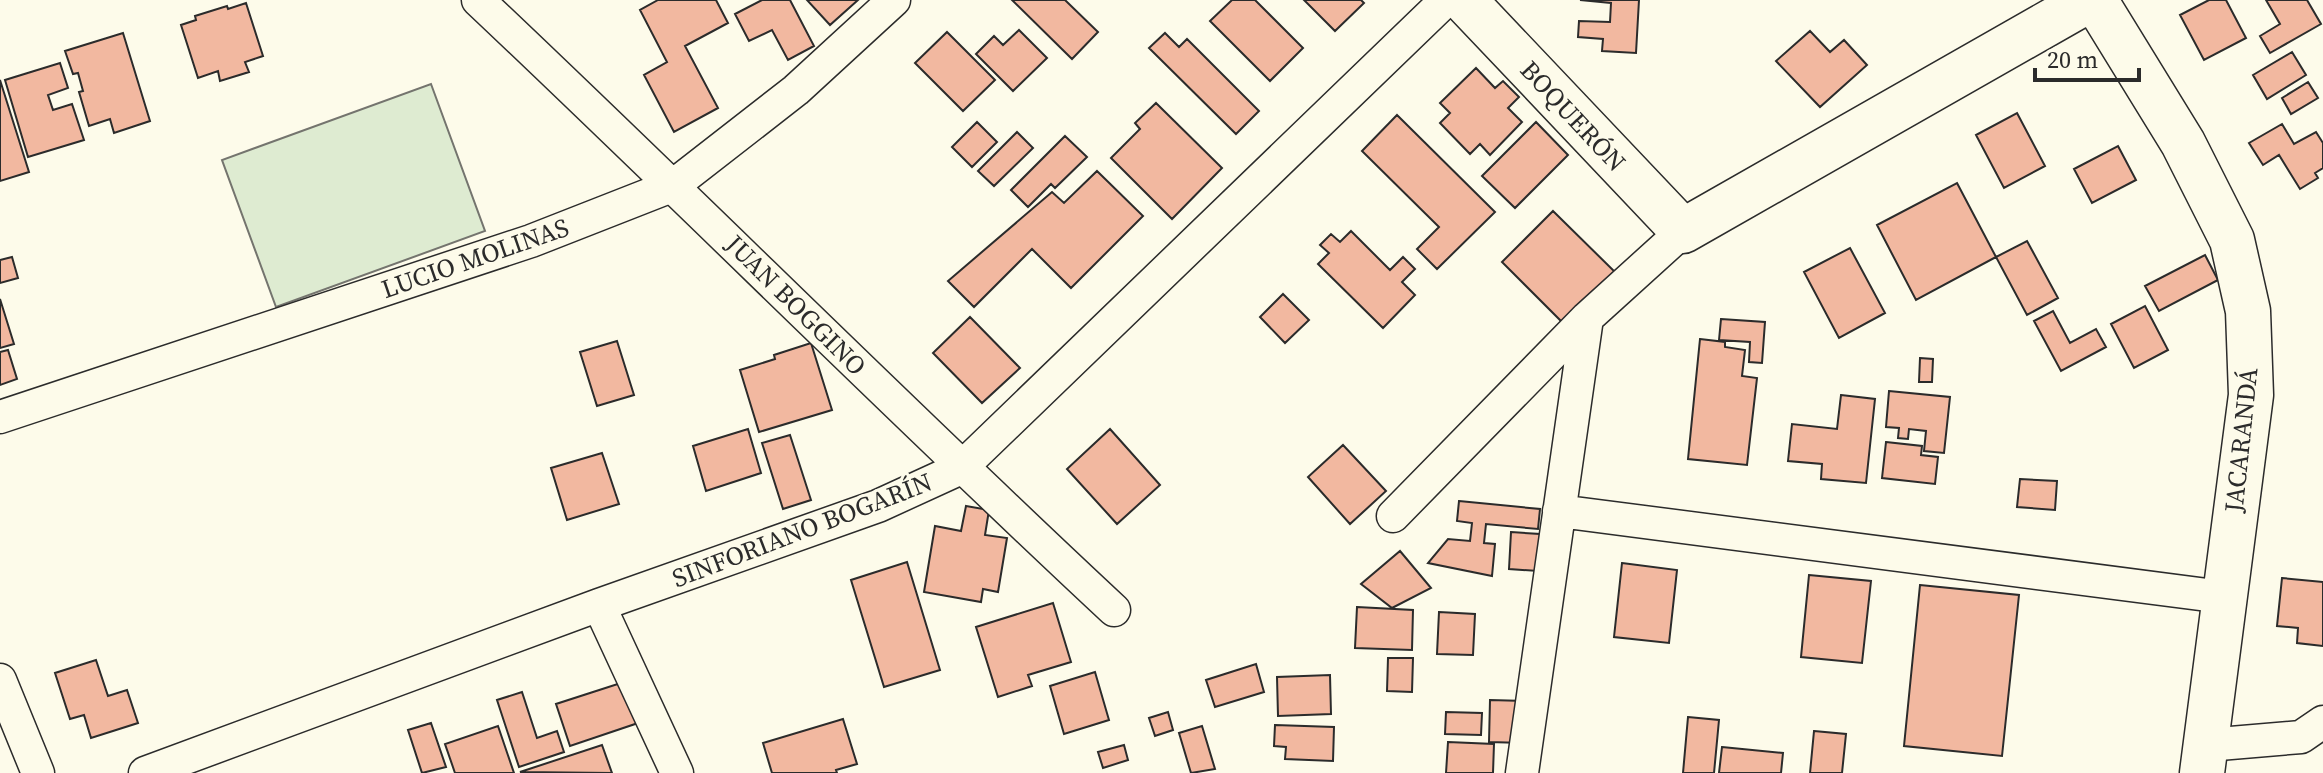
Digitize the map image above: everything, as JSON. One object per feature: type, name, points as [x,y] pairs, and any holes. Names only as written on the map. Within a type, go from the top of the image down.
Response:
[{"type":"street","name":"JUAN BOGGINO","points":[[478,0],[674,185],[961,468],[1114,610]]},
{"type":"street","name":"LUCIO MOLINAS","points":[[0,417],[531,241],[674,185],[796,90],[894,0]]},
{"type":"street","name":"SINFORIANO BOGARÍN","points":[[145,773],[599,605],[878,506],[961,468],[1446,0]]},
{"type":"street","name":"BOQUERÓN","points":[[1464,0],[1683,231]]},
{"type":"street","points":[[1393,516],[1587,318],[1683,231],[2092,0]]},
{"type":"street","name":"JACARANDÁ","points":[[2092,0],[2183,143],[2225,226],[2232,240],[2248,311],[2251,395],[2204,759]]},
{"type":"street","points":[[1522,773],[1587,318]]},
{"type":"street","points":[[1559,511],[2223,597]]},
{"type":"street","points":[[599,605],[677,773]]},
{"type":"street","points":[[0,680],[38,773]]},
{"type":"street","points":[[2204,759],[2301,737],[2323,722]]},
{"type":"green space","points":[[431,84],[485,231],[276,307],[222,160]]},
{"type":"building","points":[[658,0],[716,0],[728,23],[685,46],[718,108],[674,132],[644,75],[667,62],[640,10]]},
{"type":"building","points":[[762,0],[790,0],[814,46],[788,60],[772,30],[749,41],[735,14]]},
{"type":"building","points":[[807,0],[858,0],[830,25]]},
{"type":"building","points":[[1012,0],[1065,0],[1098,32],[1072,59]]},
{"type":"building","points":[[1232,0],[1255,0],[1303,48],[1270,81],[1210,21]]},
{"type":"building","points":[[1304,0],[1361,0],[1364,3],[1335,31]]},
{"type":"building","points":[[1580,0],[1639,0],[1636,53],[1602,51],[1603,39],[1578,37],[1579,21],[1610,22],[1611,3]]},
{"type":"building","points":[[2209,0],[2226,0],[2246,38],[2204,60],[2180,15]]},
{"type":"building","points":[[2266,0],[2307,0],[2321,24],[2270,53],[2260,36],[2280,24]]},
{"type":"building","points":[[246,3],[263,56],[245,62],[249,72],[220,81],[218,71],[198,78],[181,25],[196,20],[195,16]]},
{"type":"building","points":[[1019,30],[1047,58],[1013,91],[976,54],[994,36],[1003,45]]},
{"type":"building","points":[[1810,31],[1830,52],[1844,40],[1867,65],[1820,107],[1776,61]]},
{"type":"building","points":[[947,32],[995,80],[963,111],[915,63]]},
{"type":"building","points":[[123,33],[150,121],[114,133],[110,119],[89,126],[79,92],[83,91],[78,73],[73,74],[65,51]]},
{"type":"building","points":[[1165,33],[1179,47],[1187,39],[1259,111],[1236,134],[1149,48]]},
{"type":"building","points":[[2292,52],[2306,75],[2267,99],[2253,75]]},
{"type":"building","points":[[60,63],[68,88],[48,95],[53,110],[72,104],[84,140],[28,157],[5,80]]},
{"type":"building","points":[[1476,68],[1495,88],[1503,81],[1519,97],[1508,108],[1522,122],[1490,155],[1480,144],[1470,154],[1440,123],[1450,113],[1440,103]]},
{"type":"building","points":[[0,80],[29,172],[0,181]]},
{"type":"building","points":[[2308,82],[2318,98],[2291,114],[2282,98]]},
{"type":"building","points":[[1156,103],[1222,168],[1172,219],[1111,158],[1140,129],[1135,123]]},
{"type":"building","points":[[2017,113],[2045,166],[2004,188],[1976,135]]},
{"type":"building","points":[[1397,115],[1495,212],[1437,269],[1417,249],[1439,227],[1362,151]]},
{"type":"building","points":[[977,122],[997,142],[972,167],[952,147]]},
{"type":"building","points":[[1536,122],[1568,155],[1515,208],[1482,176]]},
{"type":"building","points":[[2282,124],[2294,144],[2316,132],[2323,143],[2323,168],[2315,173],[2318,178],[2300,189],[2279,155],[2263,165],[2249,143]]},
{"type":"building","points":[[1017,132],[1033,148],[994,186],[978,171]]},
{"type":"building","points":[[1065,136],[1087,157],[1055,188],[1051,184],[1028,207],[1011,190]]},
{"type":"building","points":[[2118,146],[2136,180],[2092,203],[2074,169]]},
{"type":"building","points":[[1097,171],[1143,216],[1071,288],[1032,249],[974,307],[948,281],[1052,192],[1064,203]]},
{"type":"building","points":[[1957,183],[1996,257],[1916,300],[1877,225]]},
{"type":"building","points":[[1553,211],[1619,276],[1567,327],[1502,262]]},
{"type":"building","points":[[1351,231],[1390,270],[1403,257],[1415,269],[1402,282],[1415,295],[1383,328],[1318,264],[1329,253],[1320,245],[1331,234],[1340,242]]},
{"type":"building","points":[[2027,241],[2058,298],[2027,315],[1996,257]]},
{"type":"building","points":[[1850,248],[1885,313],[1839,338],[1804,272]]},
{"type":"building","points":[[2205,255],[2218,280],[2159,311],[2145,286]]},
{"type":"building","points":[[12,257],[18,278],[0,283],[0,260]]},
{"type":"building","points":[[1283,294],[1309,320],[1285,343],[1260,317]]},
{"type":"building","points":[[0,299],[14,344],[0,348]]},
{"type":"building","points":[[2145,306],[2168,350],[2134,368],[2111,324]]},
{"type":"building","points":[[2053,311],[2070,343],[2096,329],[2106,347],[2061,371],[2034,321]]},
{"type":"building","points":[[970,317],[1020,368],[982,403],[933,353]]},
{"type":"building","points":[[1721,319],[1765,322],[1762,363],[1749,362],[1750,342],[1719,340]]},
{"type":"building","points":[[1700,339],[1725,342],[1725,347],[1745,350],[1742,376],[1757,378],[1747,465],[1688,459]]},
{"type":"building","points":[[617,341],[634,395],[597,406],[580,352]]},
{"type":"building","points":[[811,343],[832,410],[759,432],[740,370]]},
{"type":"building","points":[[8,350],[17,379],[0,385],[0,352]]},
{"type":"building","points":[[1920,358],[1933,359],[1932,382],[1919,382]]},
{"type":"building","points":[[1889,391],[1950,397],[1944,453],[1924,451],[1926,431],[1909,429],[1908,439],[1898,438],[1899,428],[1886,427]]},
{"type":"building","points":[[1841,395],[1875,399],[1866,483],[1821,479],[1822,464],[1788,461],[1792,424],[1837,429]]},
{"type":"building","points":[[748,429],[761,473],[706,491],[693,446]]},
{"type":"building","points":[[1110,429],[1160,485],[1117,524],[1067,469]]},
{"type":"building","points":[[790,435],[811,500],[783,509],[762,443]]},
{"type":"building","points":[[1886,442],[1922,446],[1921,455],[1938,457],[1935,484],[1882,478]]},
{"type":"building","points":[[1343,445],[1386,491],[1350,524],[1308,477]]},
{"type":"building","points":[[602,453],[619,504],[567,520],[551,468]]},
{"type":"building","points":[[2020,479],[2057,481],[2055,510],[2017,507]]},
{"type":"building","points":[[1459,501],[1540,509],[1538,529],[1486,524],[1484,543],[1495,544],[1492,576],[1428,563],[1448,539],[1470,541],[1472,523],[1457,521]]},
{"type":"building","points":[[966,506],[989,510],[985,535],[1007,538],[998,592],[983,589],[981,602],[924,592],[935,526],[961,531]]},
{"type":"building","points":[[1511,532],[1540,534],[1538,571],[1509,569]]},
{"type":"building","points":[[1400,551],[1431,588],[1392,608],[1361,584]]},
{"type":"building","points":[[907,562],[940,670],[884,687],[851,580]]},
{"type":"building","points":[[1622,563],[1677,570],[1669,643],[1614,637]]},
{"type":"building","points":[[1809,575],[1871,581],[1862,663],[1801,657]]},
{"type":"building","points":[[2282,578],[2323,582],[2323,646],[2297,643],[2298,628],[2277,626]]},
{"type":"building","points":[[1920,585],[2019,595],[2002,756],[1904,746]]},
{"type":"building","points":[[1053,603],[1071,662],[1028,675],[1032,686],[998,697],[976,627]]},
{"type":"building","points":[[1357,607],[1413,610],[1412,650],[1355,648]]},
{"type":"building","points":[[1439,612],[1475,614],[1473,655],[1437,654]]},
{"type":"building","points":[[1388,658],[1413,658],[1412,692],[1387,691]]},
{"type":"building","points":[[96,660],[108,696],[127,690],[138,723],[91,738],[84,715],[70,719],[55,673]]},
{"type":"building","points":[[1256,664],[1264,692],[1215,707],[1206,680]]},
{"type":"building","points":[[1095,672],[1109,720],[1064,734],[1050,686]]},
{"type":"building","points":[[1330,675],[1331,714],[1278,716],[1277,677]]},
{"type":"building","points":[[627,681],[641,722],[570,746],[556,704]]},
{"type":"building","points":[[522,692],[537,738],[557,731],[564,752],[519,767],[497,700]]},
{"type":"building","points":[[1490,700],[1525,701],[1524,743],[1489,742]]},
{"type":"building","points":[[1168,712],[1173,730],[1155,736],[1149,718]]},
{"type":"building","points":[[1446,712],[1482,713],[1481,735],[1445,734]]},
{"type":"building","points":[[1688,717],[1719,720],[1714,773],[1683,773]]},
{"type":"building","points":[[843,719],[857,764],[836,770],[837,773],[772,773],[763,743]]},
{"type":"building","points":[[431,723],[446,767],[422,773],[408,730]]},
{"type":"building","points":[[1275,725],[1334,727],[1333,761],[1285,759],[1286,747],[1274,746]]},
{"type":"building","points":[[498,726],[514,773],[455,773],[445,744]]},
{"type":"building","points":[[1202,726],[1215,769],[1191,773],[1179,733]]},
{"type":"building","points":[[1814,731],[1846,734],[1842,773],[1810,773]]},
{"type":"building","points":[[1448,742],[1494,744],[1493,773],[1446,773]]},
{"type":"building","points":[[602,745],[612,773],[520,772]]},
{"type":"building","points":[[1124,745],[1128,760],[1103,768],[1098,752]]},
{"type":"building","points":[[1722,747],[1783,753],[1781,773],[1719,773]]}]
